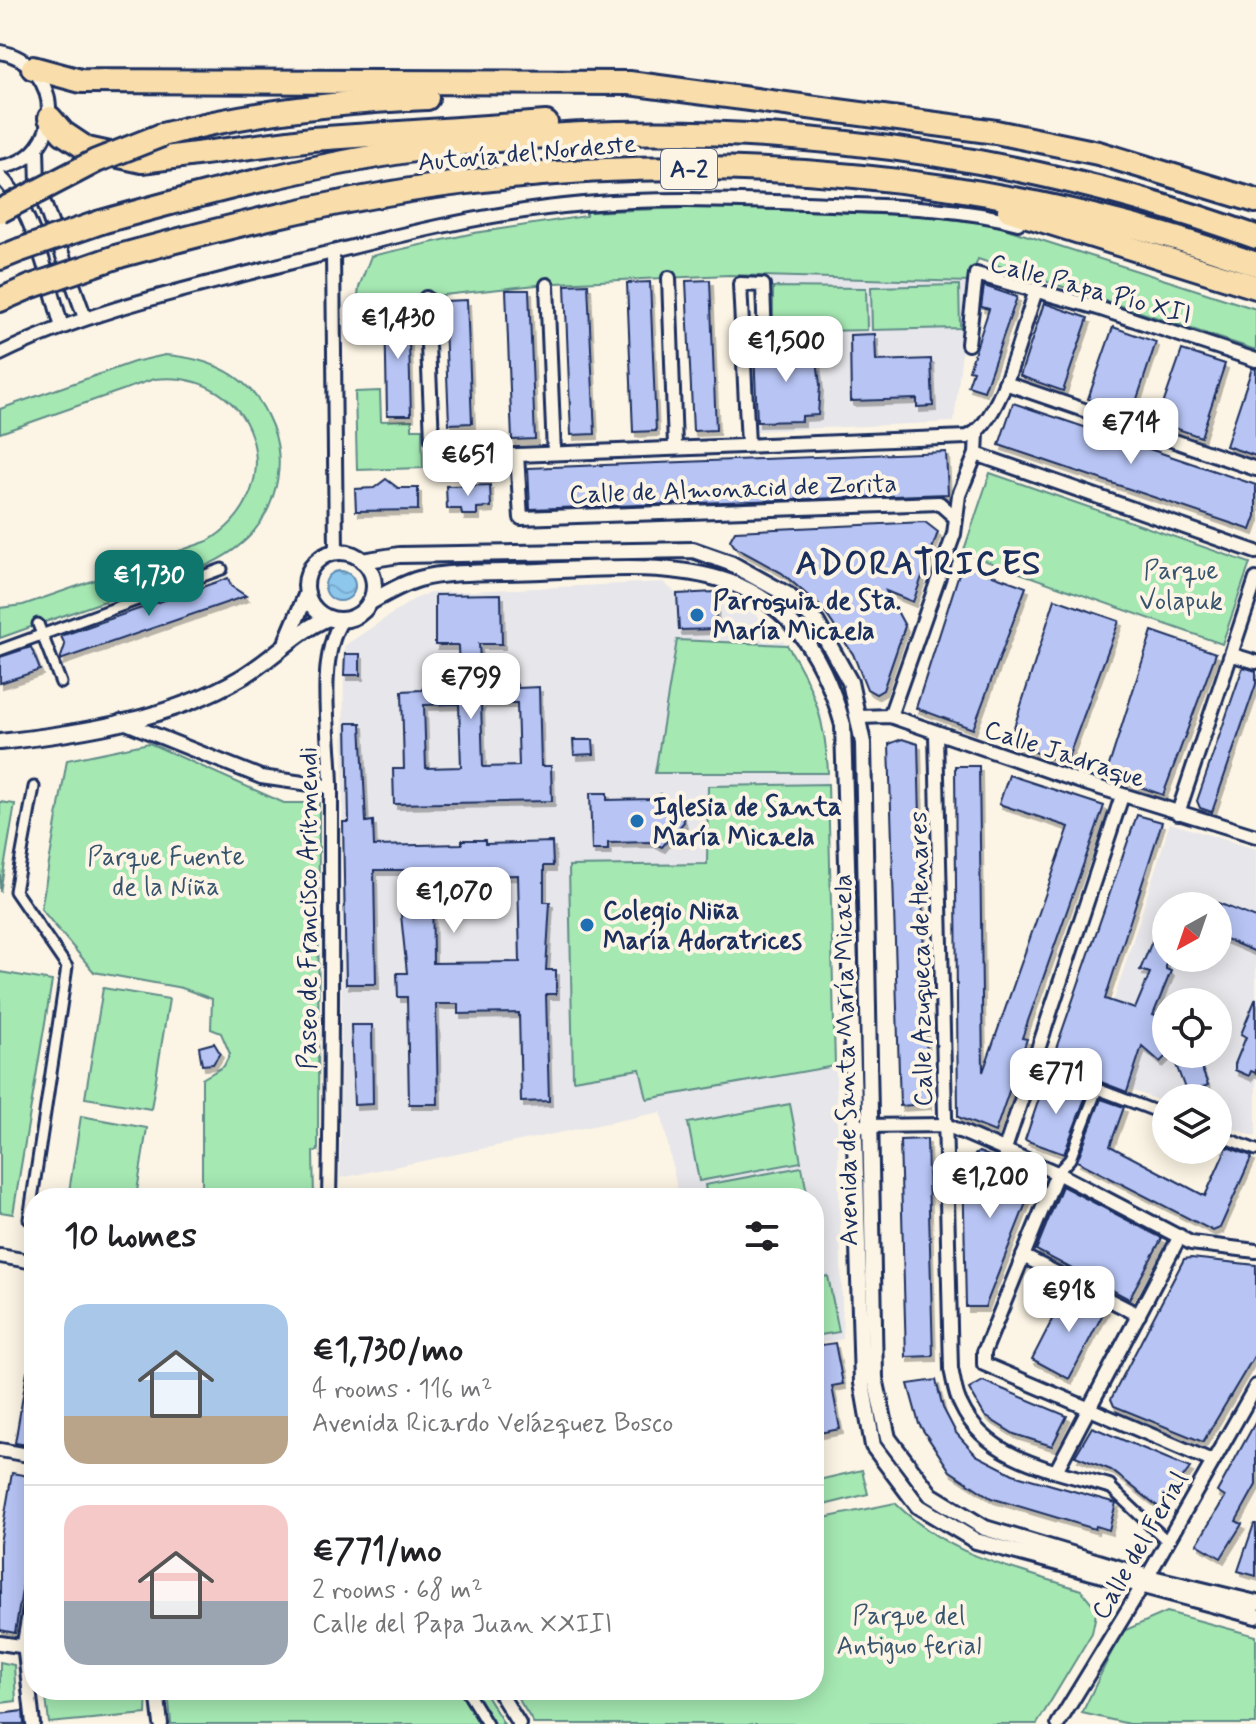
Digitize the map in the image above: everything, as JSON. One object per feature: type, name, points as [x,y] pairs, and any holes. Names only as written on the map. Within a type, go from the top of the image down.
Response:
[{"type":"highway","points":[[33,68],[81,81],[629,83],[919,119],[1021,137],[1098,153],[1256,201]]},
{"type":"highway","points":[[0,211],[96,161],[162,135],[233,119],[386,100],[518,94],[728,95]]},
{"type":"highway","points":[[50,118],[63,133],[87,149],[142,161],[312,139],[462,127],[606,121],[690,134]]},
{"type":"highway","name":"Autovía del Nordeste","points":[[10,254],[101,222],[222,188],[417,150],[553,137],[690,134],[806,140],[1004,168],[1142,200],[1256,237]]},
{"type":"highway","name":"Autovía del Nordeste","points":[[0,300],[119,256],[257,220],[430,187],[585,170],[762,170],[867,176],[964,188],[1088,212],[1256,264]]},
{"type":"highway","points":[[626,170],[867,189],[994,206],[1082,230],[1256,287]]},
{"type":"street","points":[[0,52],[20,58],[44,82],[50,118],[37,148],[38,186],[85,318]]},
{"type":"street","points":[[0,167],[22,160],[37,148]]},
{"type":"street","points":[[0,177],[15,195],[25,216],[62,327]]},
{"type":"street","points":[[0,354],[85,318],[333,252],[457,222],[585,204],[716,199],[863,205],[1013,221],[1256,293]]},
{"type":"street","points":[[333,252],[336,553]]},
{"type":"street","name":"Calle Papa Pío XII","points":[[968,344],[976,274],[1256,360]]},
{"type":"street","points":[[669,278],[675,446]]},
{"type":"street","points":[[744,341],[765,340],[763,285],[740,284],[748,444]]},
{"type":"street","points":[[547,285],[554,453]]},
{"type":"street","points":[[890,716],[954,534],[959,495],[976,454],[977,433],[1005,383],[1036,291]]},
{"type":"street","points":[[426,298],[431,430],[435,446],[443,454],[458,457],[675,446],[959,438],[977,433]]},
{"type":"street","points":[[1005,383],[1256,469]]},
{"type":"street","points":[[976,454],[1256,552]]},
{"type":"street","name":"Calle de Almonacid de Zorita","points":[[517,455],[521,518],[939,503],[956,518]]},
{"type":"street","name":"Avenida de Santa María Micaela","points":[[362,561],[399,555],[693,550],[730,563],[788,595],[817,623],[834,648],[850,682],[860,717],[875,1378],[888,1438],[931,1495],[985,1528],[1144,1583]]},
{"type":"street","points":[[0,742],[164,712],[241,678],[285,644],[335,619],[357,615],[369,603],[374,585],[362,561],[336,553],[315,564],[307,578],[307,592],[314,609],[335,619]]},
{"type":"street","points":[[0,650],[222,569]]},
{"type":"street","name":"Avenida de Santa María Micaela","points":[[369,603],[421,578],[585,569],[690,570],[748,591],[778,609],[799,630],[820,659],[843,725],[862,1383],[873,1446],[918,1506],[976,1541],[1144,1583]]},
{"type":"street","points":[[1178,813],[1256,579]]},
{"type":"street","points":[[285,644],[307,592]]},
{"type":"street","name":"Paseo de Francisco Aritmendi","points":[[329,1188],[331,787],[327,674],[336,632],[335,619]]},
{"type":"street","points":[[38,624],[61,683]]},
{"type":"street","points":[[1233,655],[1256,662]]},
{"type":"street","name":"Calle Jadraque","points":[[860,717],[890,716],[1122,796],[1256,836]]},
{"type":"street","points":[[121,721],[271,780],[331,787]]},
{"type":"street","name":"Calle Azuqueca de Henares","points":[[936,734],[951,1369],[960,1404],[975,1429],[990,1442],[1022,1459],[1109,1486],[1168,1542]]},
{"type":"street","points":[[34,787],[15,891],[67,967],[34,1188]]},
{"type":"street","points":[[1004,1152],[1122,796]]},
{"type":"street","points":[[1034,1065],[1152,1110]]},
{"type":"street","points":[[1097,1089],[1070,1159],[1057,1173],[984,1352],[984,1364],[1089,1412],[1212,1461]]},
{"type":"street","points":[[853,1126],[946,1125],[1057,1173],[1191,1243],[1256,1251]]},
{"type":"street","points":[[1232,1141],[1256,1150]]},
{"type":"street","points":[[1056,1471],[1180,1236]]},
{"type":"street","points":[[0,1256],[24,1260]]},
{"type":"street","points":[[1023,1256],[1139,1315]]},
{"type":"street","name":"Calle del Ferial","points":[[1063,1723],[1256,1386]]},
{"type":"street","points":[[0,1450],[24,1454]]},
{"type":"street","points":[[1144,1583],[1256,1603]]},
{"type":"street","points":[[1144,1583],[1256,1616]]},
{"type":"street","points":[[0,1643],[24,1647]]},
{"type":"street","points":[[32,1700],[33,1724]]},
{"type":"street","points":[[158,1700],[161,1724]]},
{"type":"street","points":[[472,1700],[487,1724]]},
{"type":"street","points":[[504,1700],[519,1724]]},
{"type":"shaded area","points":[[771,277],[970,282],[954,422],[755,431],[752,346],[772,345]]},
{"type":"shaded area","name":"Colegio Niña María Adoratrices","points":[[663,582],[677,594],[715,592],[756,615],[787,645],[811,686],[822,715],[828,773],[843,1339],[824,1342],[824,1188],[677,1188],[661,1112],[340,1178],[344,646],[414,599],[430,593]]},
{"type":"shaded area","points":[[1170,823],[1256,849],[1256,1137],[1232,1128],[1232,1084],[1152,1084],[1152,1098],[1090,1075]]},
{"type":"green space","points":[[712,207],[925,216],[991,224],[1256,309],[1256,350],[978,259],[970,282],[729,275],[556,283],[357,304],[359,287],[371,256],[474,233],[586,216],[586,212]]},
{"type":"green space","points":[[959,285],[960,328],[872,330],[871,287]]},
{"type":"green space","points":[[773,287],[866,288],[867,330],[773,332]]},
{"type":"green space","points":[[165,355],[197,360],[226,371],[260,402],[272,426],[278,455],[277,484],[265,516],[251,535],[215,562],[0,638],[0,608],[23,605],[208,541],[235,519],[250,492],[256,464],[252,436],[238,411],[217,392],[189,380],[154,379],[0,433],[0,409],[134,362]]},
{"type":"green space","points":[[380,391],[381,421],[412,420],[412,429],[422,429],[423,468],[357,470],[355,392]]},
{"type":"green space","name":"Parque Volapuk","points":[[990,473],[1250,563],[1222,644],[963,553]]},
{"type":"green space","points":[[677,640],[787,645],[805,675],[817,706],[825,738],[828,773],[655,773]]},
{"type":"green space","name":"Parque Fuente de la Niña","points":[[149,743],[284,803],[319,803],[318,1151],[313,1152],[314,1188],[202,1188],[202,1079],[224,1066],[230,1054],[221,1033],[211,1029],[212,999],[182,988],[94,972],[41,909],[67,760]]},
{"type":"green space","points":[[828,784],[835,1066],[647,1099],[640,1069],[573,1080],[569,866],[707,864],[708,786]]},
{"type":"green space","points":[[0,802],[15,804],[0,892]]},
{"type":"green space","points":[[0,972],[52,981],[13,1214],[0,1212]]},
{"type":"green space","points":[[103,988],[169,999],[151,1109],[85,1098]]},
{"type":"green space","points":[[790,1104],[801,1162],[699,1181],[688,1123]]},
{"type":"green space","points":[[81,1116],[147,1128],[138,1188],[70,1188]]},
{"type":"green space","points":[[802,1167],[806,1188],[705,1188],[705,1185]]},
{"type":"green space","points":[[828,1276],[839,1332],[824,1334],[824,1277]]},
{"type":"green space","points":[[862,1470],[868,1494],[824,1505],[824,1479]]},
{"type":"green space","name":"Parque del Antiguo ferial","points":[[895,1503],[917,1522],[960,1549],[1005,1567],[1081,1590],[1097,1609],[1092,1633],[1037,1724],[534,1724],[519,1700],[824,1700],[824,1518]]},
{"type":"green space","points":[[1167,1612],[1256,1636],[1256,1724],[1129,1724],[1082,1713],[1121,1632]]},
{"type":"green space","points":[[0,1662],[14,1665],[16,1701],[0,1703]]},
{"type":"green space","points":[[46,1700],[147,1700],[146,1714],[49,1723]]},
{"type":"green space","points":[[169,1700],[489,1700],[504,1724],[171,1724]]},
{"type":"water","points":[[340,571],[351,575],[355,586],[351,597],[340,601],[329,597],[325,586],[329,575]]},
{"type":"building","points":[[710,280],[716,430],[693,431],[686,281]]},
{"type":"building","points":[[650,282],[656,431],[633,432],[627,283]]},
{"type":"building","points":[[588,284],[595,434],[571,435],[565,285]]},
{"type":"building","points":[[984,286],[1017,297],[984,391],[968,386],[973,371],[969,370],[989,309],[981,307]]},
{"type":"building","points":[[506,290],[529,290],[535,439],[512,440]]},
{"type":"building","points":[[467,300],[472,423],[449,424],[444,301]]},
{"type":"building","points":[[1044,303],[1088,318],[1063,391],[1020,376]]},
{"type":"building","points":[[385,306],[408,306],[411,415],[387,415]]},
{"type":"building","points":[[1113,327],[1156,342],[1132,414],[1088,399]]},
{"type":"building","points":[[875,334],[876,361],[931,359],[933,406],[917,407],[917,399],[851,401],[850,335]]},
{"type":"building","points":[[799,346],[799,351],[816,351],[820,385],[818,415],[802,416],[802,421],[757,422],[754,350]]},
{"type":"building","points":[[1182,350],[1225,364],[1201,437],[1157,422]]},
{"type":"building","points":[[1252,368],[1256,369],[1256,456],[1226,446]]},
{"type":"building","points":[[1013,403],[1256,485],[1256,516],[1251,530],[999,445]]},
{"type":"building","points":[[946,452],[948,494],[530,509],[528,468]]},
{"type":"building","points":[[386,479],[398,488],[418,488],[418,510],[356,511],[355,489],[374,488]]},
{"type":"building","points":[[490,485],[491,507],[477,508],[477,515],[462,515],[461,509],[447,509],[446,486]]},
{"type":"building","points":[[925,522],[938,532],[913,602],[886,591],[905,626],[883,690],[876,694],[867,689],[853,654],[822,608],[782,573],[736,548],[730,540],[735,531]]},
{"type":"building","points":[[962,564],[1026,587],[973,729],[916,708]]},
{"type":"building","points":[[228,578],[231,586],[246,596],[60,660],[65,645],[61,636]]},
{"type":"building","name":"Parroquia de Sta. María Micaela","points":[[715,592],[716,629],[679,630],[677,594]]},
{"type":"building","points":[[501,594],[502,644],[479,644],[481,676],[503,670],[512,675],[518,688],[539,687],[541,766],[551,766],[552,801],[394,804],[393,769],[404,769],[402,691],[422,690],[428,676],[438,671],[459,675],[458,645],[435,645],[435,595]],"holes":[[[481,703],[517,703],[519,766],[483,767]],[[459,704],[461,767],[426,768],[424,705]]]},
{"type":"building","points":[[1055,599],[1119,621],[1066,763],[1009,743]]},
{"type":"building","points":[[1152,631],[1216,653],[1163,795],[1106,775]]},
{"type":"building","points":[[31,647],[40,670],[0,683],[0,657]]},
{"type":"building","points":[[345,654],[360,654],[360,675],[344,675]]},
{"type":"building","points":[[1243,667],[1256,671],[1256,684],[1212,812],[1200,808],[1197,801]]},
{"type":"building","points":[[347,723],[361,723],[366,822],[373,821],[374,846],[462,844],[462,840],[485,840],[485,844],[552,842],[553,866],[544,866],[544,902],[550,902],[546,970],[556,970],[556,994],[546,994],[549,1101],[521,1102],[519,1013],[458,1014],[458,1004],[436,1004],[438,1104],[409,1104],[407,997],[398,997],[397,973],[407,973],[400,905],[406,905],[405,870],[374,870],[376,984],[346,984],[343,822],[349,822]],"holes":[[[518,875],[520,962],[433,963],[432,877]]]},
{"type":"building","points":[[902,739],[918,744],[928,1104],[900,1106],[889,744]]},
{"type":"building","points":[[573,740],[593,740],[594,754],[574,755]]},
{"type":"building","points":[[955,766],[979,766],[983,1072],[1069,827],[999,804],[1009,775],[1104,806],[1022,1038],[1027,1039],[995,1132],[958,1117]]},
{"type":"building","name":"Iglesia de Santa María Micaela","points":[[590,793],[607,793],[607,800],[650,799],[661,794],[682,815],[684,822],[662,847],[651,842],[608,843],[608,850],[592,850]]},
{"type":"building","points":[[1137,815],[1162,822],[1105,999],[1135,1009],[1150,973],[1140,970],[1152,941],[1152,972],[1171,972],[1164,988],[1152,988],[1152,1055],[1142,1046],[1127,1092],[1051,1063]]},
{"type":"building","points":[[1232,909],[1256,918],[1256,952],[1232,942]]},
{"type":"building","points":[[1256,998],[1256,1073],[1251,1071],[1249,1076],[1235,1070],[1235,1064],[1246,1037],[1241,1034]]},
{"type":"building","points":[[351,1025],[372,1025],[373,1104],[354,1105]]},
{"type":"building","points":[[214,1043],[220,1053],[213,1064],[202,1065],[199,1047]]},
{"type":"building","points":[[1177,1068],[1201,1068],[1208,1084],[1183,1084]]},
{"type":"building","points":[[1046,1078],[1087,1093],[1064,1154],[1025,1140]]},
{"type":"building","points":[[1101,1099],[1124,1107],[1110,1146],[1205,1196],[1219,1164],[1232,1164],[1232,1149],[1252,1156],[1220,1228],[1213,1231],[1077,1161]]},
{"type":"building","points":[[927,1139],[933,1356],[906,1357],[900,1140]]},
{"type":"building","points":[[979,1152],[1037,1175],[985,1307],[966,1307],[963,1163]]},
{"type":"building","points":[[1062,1186],[1162,1238],[1129,1299],[1036,1250]]},
{"type":"building","points":[[1184,1259],[1256,1265],[1256,1353],[1203,1442],[1114,1406],[1111,1399]]},
{"type":"building","points":[[1068,1289],[1106,1308],[1069,1379],[1032,1359]]},
{"type":"building","points":[[835,1343],[843,1384],[832,1386],[840,1429],[824,1432],[824,1345]]},
{"type":"building","points":[[936,1380],[943,1408],[956,1433],[976,1455],[1013,1474],[1116,1503],[1109,1530],[1096,1526],[1095,1529],[991,1498],[950,1471],[919,1424],[908,1384]]},
{"type":"building","points":[[983,1381],[1067,1416],[1052,1446],[1014,1434],[985,1416],[969,1389]]},
{"type":"building","points":[[24,1390],[24,1444],[15,1443]]},
{"type":"building","points":[[1256,1421],[1256,1485],[1236,1521],[1242,1524],[1221,1558],[1197,1544],[1225,1497],[1217,1492]]},
{"type":"building","points":[[1092,1427],[1190,1468],[1160,1508],[1111,1470],[1075,1456]]},
{"type":"building","points":[[12,1473],[24,1475],[24,1578],[15,1633],[0,1630],[0,1543]]},
{"type":"building","points":[[1256,1524],[1256,1576],[1238,1571]]},
{"type":"building","points":[[23,1711],[24,1724],[0,1724],[0,1714]]},
{"type":"place","name":"Parroquia de Sta. María Micaela","points":[[697,615]]},
{"type":"place","name":"Iglesia de Santa María Micaela","points":[[637,821]]},
{"type":"place","name":"Colegio Niña María Adoratrices","points":[[587,925]]},
{"type":"district","name":"ADORATRICES","points":[[919,562]]}]
